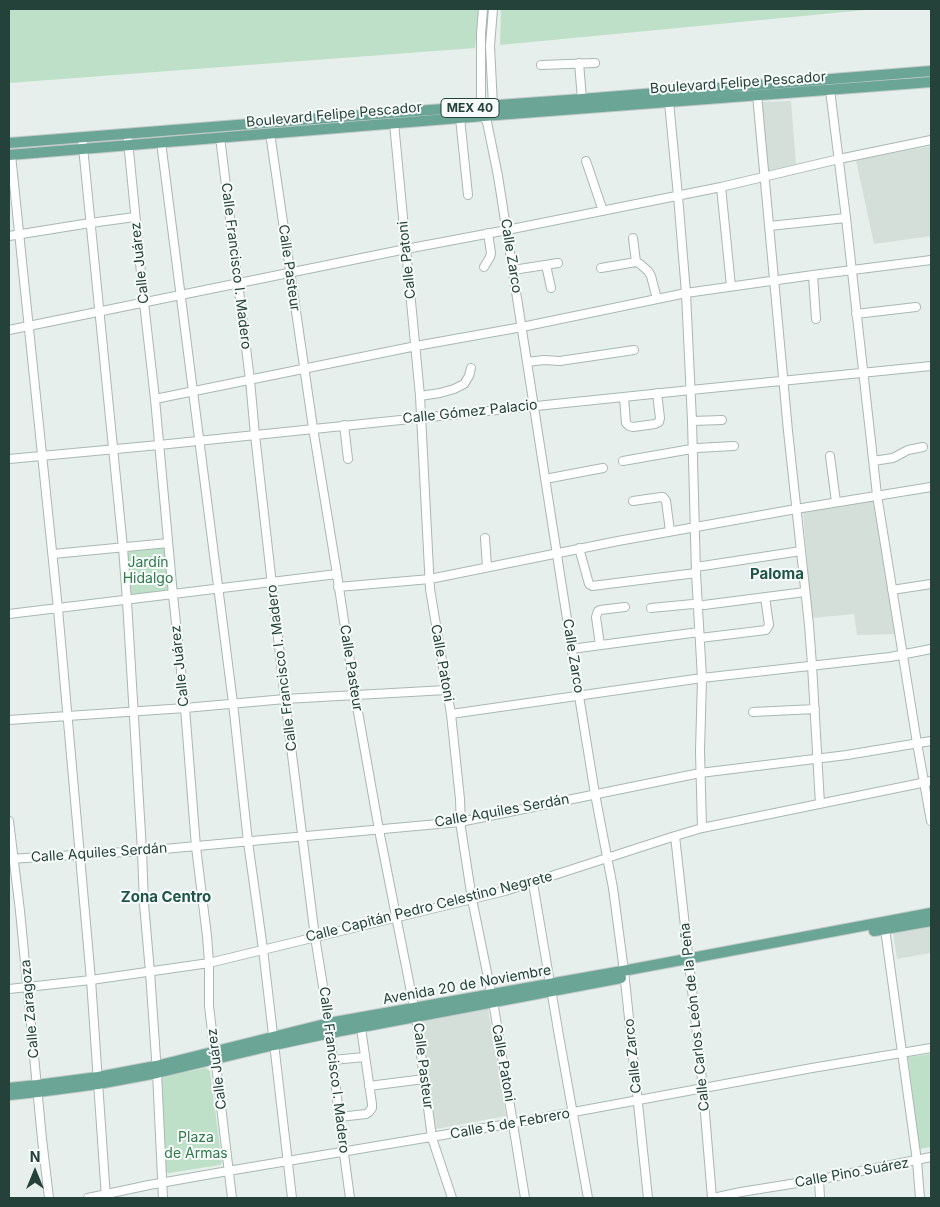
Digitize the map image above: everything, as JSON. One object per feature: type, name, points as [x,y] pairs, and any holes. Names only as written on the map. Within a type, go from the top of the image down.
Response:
[{"type":"main road","name":"Boulevard Felipe Pescador","points":[[10,155],[460,118],[493,106],[931,71]]},
{"type":"main road","name":"Boulevard Felipe Pescador","points":[[9,143],[402,112],[482,111],[669,102],[931,82]]},
{"type":"main road","points":[[669,102],[670,96],[674,91]]},
{"type":"main road","points":[[423,111],[430,113],[432,120]]},
{"type":"main road","points":[[394,124],[395,118],[402,112]]},
{"type":"main road","points":[[220,137],[226,130],[246,125]]},
{"type":"main road","points":[[10,155],[14,148],[26,142]]},
{"type":"main road","name":"Avenida 20 de Noviembre","points":[[9,1095],[156,1070],[330,1028],[688,962],[931,913]]},
{"type":"main road","name":"Avenida 20 de Noviembre","points":[[688,962],[931,921]]},
{"type":"main road","name":"Avenida 20 de Noviembre","points":[[330,1028],[361,1028],[416,1013]]},
{"type":"main road","name":"Avenida 20 de Noviembre","points":[[9,1088],[37,1089]]},
{"type":"street","name":"Calle Zarco","points":[[483,9],[480,34],[482,111],[498,176],[579,696],[616,905],[648,1198]]},
{"type":"street","points":[[493,9],[490,46],[493,106]]},
{"type":"street","points":[[541,65],[595,62]]},
{"type":"street","points":[[579,63],[582,99]]},
{"type":"street","points":[[830,90],[877,495],[917,744],[928,782],[931,821]]},
{"type":"street","points":[[757,95],[812,665],[820,804]]},
{"type":"street","points":[[669,102],[686,293],[691,390],[696,570],[702,678],[700,773],[702,828]]},
{"type":"street","points":[[460,118],[468,195]]},
{"type":"street","name":"Calle Patoni","points":[[394,124],[422,417],[430,589],[451,714],[460,799],[460,822],[472,899],[492,998],[525,1198]]},
{"type":"street","name":"Calle Juárez","points":[[128,134],[185,708],[196,847],[207,936],[209,1006],[232,1198]]},
{"type":"street","name":"Calle Pasteur","points":[[270,134],[304,369],[355,695],[379,830],[416,1013],[432,1138],[452,1198]]},
{"type":"street","points":[[82,137],[127,600],[163,1198]]},
{"type":"street","name":"Calle Francisco I. Madero","points":[[220,137],[239,284],[285,699],[302,836],[330,1028],[350,1198]]},
{"type":"street","points":[[9,330],[678,196],[931,140]]},
{"type":"street","points":[[161,142],[233,703],[248,842],[263,949],[292,1198]]},
{"type":"street","points":[[10,155],[58,609],[91,980],[106,1197]]},
{"type":"street","points":[[586,160],[603,211]]},
{"type":"street","points":[[721,187],[731,286]]},
{"type":"street","points":[[9,236],[135,217]]},
{"type":"street","points":[[769,226],[846,218]]},
{"type":"street","points":[[484,267],[491,253],[488,233]]},
{"type":"street","points":[[634,238],[636,262]]},
{"type":"street","points":[[155,399],[686,293],[931,260]]},
{"type":"street","points":[[601,268],[636,262],[640,264],[648,271],[658,299]]},
{"type":"street","points":[[513,270],[558,263]]},
{"type":"street","points":[[546,265],[551,288]]},
{"type":"street","points":[[813,275],[816,320]]},
{"type":"street","points":[[856,314],[916,307]]},
{"type":"street","points":[[527,362],[560,361],[634,350]]},
{"type":"street","name":"Calle Gómez Palacio","points":[[9,459],[931,366]]},
{"type":"street","points":[[420,396],[440,393],[464,384],[471,368]]},
{"type":"street","points":[[624,397],[626,423],[633,427],[659,422],[658,393]]},
{"type":"street","points":[[692,421],[722,420]]},
{"type":"street","points":[[344,425],[348,459]]},
{"type":"street","points":[[623,461],[693,449],[734,446]]},
{"type":"street","points":[[873,461],[893,458],[908,450],[923,447]]},
{"type":"street","points":[[830,456],[836,502]]},
{"type":"street","points":[[545,480],[604,468]]},
{"type":"street","points":[[338,587],[430,579],[670,531],[931,487]]},
{"type":"street","points":[[632,501],[664,497],[670,531]]},
{"type":"street","points":[[485,538],[487,567]]},
{"type":"street","points":[[52,554],[168,543]]},
{"type":"street","points":[[579,550],[590,586],[635,581],[800,551]]},
{"type":"street","points":[[9,614],[337,574]]},
{"type":"street","points":[[892,590],[931,584]]},
{"type":"street","points":[[651,608],[694,604],[704,605],[805,592]]},
{"type":"street","points":[[572,649],[699,635],[763,631],[768,628],[769,622],[765,597]]},
{"type":"street","points":[[600,645],[596,617],[598,611],[624,606]]},
{"type":"street","points":[[451,714],[702,678],[902,655],[931,649]]},
{"type":"street","points":[[9,720],[285,699],[446,690]]},
{"type":"street","points":[[753,712],[815,709]]},
{"type":"street","name":"Calle Aquiles Serdán","points":[[11,859],[196,847],[460,822],[700,773],[931,741]]},
{"type":"street","name":"Calle Capitán Pedro Celestino Negrete","points":[[9,989],[91,980],[209,963],[532,883],[702,828],[928,782]]},
{"type":"street","name":"Calle Zaragoza","points":[[9,820],[11,859],[28,987],[49,1198]]},
{"type":"street","name":"Calle Carlos León de la Peña","points":[[675,836],[713,1198]]},
{"type":"street","points":[[532,883],[588,1198]]},
{"type":"street","points":[[885,929],[917,1161],[920,1198]]},
{"type":"street","points":[[339,1117],[366,1114],[371,1111],[372,1104],[361,1028]]},
{"type":"street","name":"Calle 5 de Febrero","points":[[88,1198],[106,1197],[162,1182],[514,1124],[812,1068],[931,1048]]},
{"type":"street","points":[[333,1060],[364,1057]]},
{"type":"street","points":[[369,1086],[424,1079]]},
{"type":"street","name":"Calle Pino Suárez","points":[[713,1198],[819,1180],[931,1157]]},
{"type":"street","points":[[819,1180],[820,1198]]},
{"type":"shaded area","points":[[791,101],[796,164],[766,171],[761,102]]},
{"type":"shaded area","points":[[931,146],[931,236],[874,244],[856,160]]},
{"type":"shaded area","points":[[875,499],[895,634],[857,635],[854,614],[812,618],[803,512]]},
{"type":"shaded area","points":[[931,926],[931,953],[897,959],[893,932]]},
{"type":"shaded area","points":[[488,1008],[506,1116],[436,1129],[421,1021]]},
{"type":"green space","points":[[9,9],[479,9],[475,48],[9,83]]},
{"type":"green space","points":[[501,9],[876,9],[500,45]]},
{"type":"green space","name":"Jardín Hidalgo","points":[[165,546],[169,590],[131,595],[126,552]]},
{"type":"green space","points":[[931,1054],[931,1147],[919,1149],[908,1057]]},
{"type":"green space","name":"Plaza de Armas","points":[[206,1068],[210,1071],[222,1163],[220,1165],[166,1172],[160,1080],[163,1077]]},
{"type":"district","name":"Paloma","points":[[777,574]]},
{"type":"district","name":"Zona Centro","points":[[166,897]]}]
